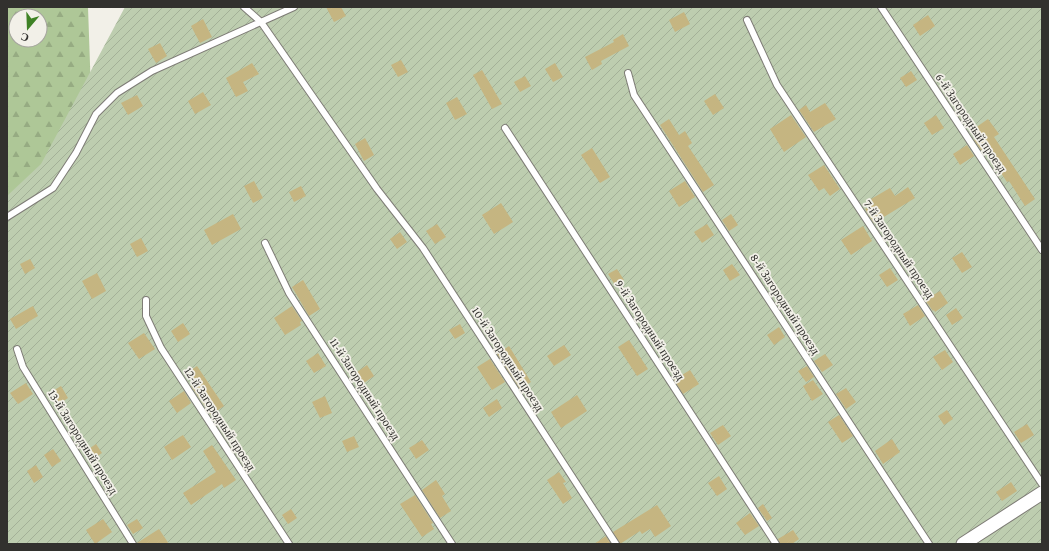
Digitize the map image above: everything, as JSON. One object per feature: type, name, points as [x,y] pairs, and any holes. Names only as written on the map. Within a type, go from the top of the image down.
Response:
[{"type":"street","points":[[963,544],[1042,493]]},
{"type":"lane","name":"10-й Загородный проезд","points":[[244,7],[261,22],[377,190],[422,248],[616,544]]},
{"type":"lane","points":[[7,217],[53,188],[76,153],[96,114],[117,94],[152,71],[294,7]]},
{"type":"lane","name":"6-й Загородный проезд","points":[[881,7],[1042,250]]},
{"type":"lane","name":"7-й Загородный проезд","points":[[747,20],[777,85],[1042,484]]},
{"type":"lane","name":"8-й Загородный проезд","points":[[628,73],[634,95],[929,544]]},
{"type":"lane","name":"9-й Загородный проезд","points":[[505,128],[776,544]]},
{"type":"lane","name":"11-й Загородный проезд","points":[[265,243],[289,292],[452,544]]},
{"type":"lane","name":"12-й Загородный проезд","points":[[146,300],[146,316],[161,348],[289,544]]},
{"type":"lane","name":"13-й Загородный проезд","points":[[17,349],[23,367],[133,544]]},
{"type":"green space","points":[[7,7],[88,7],[91,93],[59,171],[7,208]]},
{"type":"green space","points":[[125,7],[1042,7],[1042,544],[7,544],[7,196],[41,164]]},
{"type":"building","points":[[326,7],[341,7],[346,16],[334,22]]},
{"type":"building","points":[[684,12],[690,24],[675,32],[669,20]]},
{"type":"building","points":[[928,15],[935,26],[920,36],[913,25]]},
{"type":"building","points":[[203,19],[212,37],[200,43],[191,26]]},
{"type":"building","points":[[623,34],[629,46],[601,61],[602,64],[592,70],[585,57],[614,42],[613,40]]},
{"type":"building","points":[[160,43],[167,56],[156,63],[148,49]]},
{"type":"building","points":[[401,60],[408,72],[398,77],[391,65]]},
{"type":"building","points":[[252,63],[259,74],[243,82],[248,91],[236,97],[226,78]]},
{"type":"building","points":[[555,63],[563,77],[553,82],[545,69]]},
{"type":"building","points":[[482,70],[502,104],[492,109],[473,75]]},
{"type":"building","points":[[911,71],[917,80],[906,87],[900,78]]},
{"type":"building","points":[[525,76],[531,86],[520,92],[514,82]]},
{"type":"building","points":[[203,92],[211,105],[195,114],[188,101]]},
{"type":"building","points":[[715,94],[724,108],[713,115],[704,101]]},
{"type":"building","points":[[137,95],[143,106],[128,115],[121,103]]},
{"type":"building","points":[[457,97],[467,114],[455,120],[446,103]]},
{"type":"building","points":[[825,103],[836,119],[814,132],[799,110],[806,105],[810,112]]},
{"type":"building","points":[[791,115],[806,137],[784,152],[770,129]]},
{"type":"building","points":[[936,115],[944,128],[932,135],[924,123]]},
{"type":"building","points":[[669,119],[679,135],[685,131],[692,143],[688,146],[714,185],[703,192],[660,125]]},
{"type":"building","points":[[988,119],[999,134],[994,137],[1035,199],[1025,206],[1009,181],[1007,182],[985,149],[982,151],[974,140],[980,136],[975,128]]},
{"type":"building","points":[[365,138],[374,155],[364,161],[355,144]]},
{"type":"building","points":[[967,145],[974,156],[960,165],[953,154]]},
{"type":"building","points":[[592,148],[610,177],[600,183],[581,155]]},
{"type":"building","points":[[824,165],[840,189],[830,196],[824,188],[819,191],[808,175]]},
{"type":"building","points":[[254,181],[263,198],[253,203],[244,186]]},
{"type":"building","points":[[685,181],[695,197],[679,207],[669,191]]},
{"type":"building","points":[[301,186],[306,196],[294,202],[289,192]]},
{"type":"building","points":[[908,187],[915,198],[874,223],[865,209],[874,204],[871,199],[890,188],[895,196]]},
{"type":"building","points":[[501,203],[513,222],[494,234],[482,215]]},
{"type":"building","points":[[233,214],[241,229],[212,245],[204,230]]},
{"type":"building","points":[[731,214],[738,225],[729,231],[722,220]]},
{"type":"building","points":[[437,224],[446,237],[435,244],[426,231]]},
{"type":"building","points":[[707,224],[714,235],[702,243],[694,232]]},
{"type":"building","points":[[863,226],[872,241],[851,255],[841,240]]},
{"type":"building","points":[[400,232],[407,242],[397,249],[390,239]]},
{"type":"building","points":[[141,238],[148,251],[137,257],[130,244]]},
{"type":"building","points":[[962,252],[972,267],[962,273],[952,258]]},
{"type":"building","points":[[30,259],[35,268],[25,274],[20,264]]},
{"type":"building","points":[[732,264],[740,275],[730,281],[723,270]]},
{"type":"building","points":[[890,268],[898,280],[887,287],[879,275]]},
{"type":"building","points":[[617,269],[624,280],[615,285],[608,274]]},
{"type":"building","points":[[97,273],[106,291],[92,299],[82,281]]},
{"type":"building","points":[[303,280],[320,309],[309,316],[292,287]]},
{"type":"building","points":[[940,291],[948,303],[935,312],[925,300]]},
{"type":"building","points":[[918,305],[925,316],[910,326],[903,314]]},
{"type":"building","points":[[33,306],[38,316],[16,329],[10,319]]},
{"type":"building","points":[[292,306],[302,321],[300,322],[301,325],[285,335],[274,318]]},
{"type":"building","points":[[956,308],[963,318],[952,325],[946,315]]},
{"type":"building","points":[[183,323],[190,334],[178,342],[171,331]]},
{"type":"building","points":[[460,324],[465,333],[455,339],[449,330]]},
{"type":"building","points":[[779,327],[785,337],[774,345],[767,335]]},
{"type":"building","points":[[144,333],[155,349],[139,359],[128,343]]},
{"type":"building","points":[[629,340],[648,369],[637,376],[618,347]]},
{"type":"building","points":[[564,345],[571,355],[554,366],[547,356]]},
{"type":"building","points":[[509,346],[531,382],[520,389],[497,354]]},
{"type":"building","points":[[945,350],[953,362],[942,370],[933,357]]},
{"type":"building","points":[[318,353],[326,366],[314,373],[306,361]]},
{"type":"building","points":[[825,354],[833,365],[822,372],[814,361]]},
{"type":"building","points":[[490,359],[505,382],[492,390],[477,367]]},
{"type":"building","points":[[367,365],[374,376],[361,385],[354,374]]},
{"type":"building","points":[[197,366],[224,406],[211,415],[191,386],[195,383],[188,372]]},
{"type":"building","points":[[807,366],[814,377],[806,382],[798,371]]},
{"type":"building","points":[[690,370],[699,384],[683,394],[674,380]]},
{"type":"building","points":[[813,380],[823,394],[812,401],[803,386]]},
{"type":"building","points":[[26,383],[33,394],[18,404],[10,393]]},
{"type":"building","points":[[61,386],[68,398],[59,404],[51,392]]},
{"type":"building","points":[[846,388],[856,402],[846,409],[836,394]]},
{"type":"building","points":[[184,391],[191,403],[177,413],[169,401]]},
{"type":"building","points":[[577,395],[587,411],[561,428],[551,412]]},
{"type":"building","points":[[325,396],[332,413],[320,418],[312,402]]},
{"type":"building","points":[[497,399],[502,408],[489,417],[483,408]]},
{"type":"building","points":[[947,410],[953,419],[944,425],[938,416]]},
{"type":"building","points":[[839,415],[853,436],[842,443],[828,422]]},
{"type":"building","points":[[1027,424],[1034,435],[1021,443],[1014,432]]},
{"type":"building","points":[[723,425],[731,436],[718,445],[710,433]]},
{"type":"building","points":[[183,435],[191,447],[172,460],[164,447]]},
{"type":"building","points":[[354,436],[359,447],[347,452],[342,441]]},
{"type":"building","points":[[892,439],[900,452],[883,464],[875,451]]},
{"type":"building","points":[[422,440],[429,450],[416,459],[409,448]]},
{"type":"building","points":[[96,444],[102,453],[90,461],[84,452]]},
{"type":"building","points":[[212,445],[236,480],[224,488],[222,484],[191,505],[183,493],[216,472],[203,451]]},
{"type":"building","points":[[53,449],[61,461],[52,467],[44,455]]},
{"type":"building","points":[[36,465],[43,477],[34,483],[27,471]]},
{"type":"building","points":[[559,472],[566,482],[563,483],[572,498],[563,504],[547,480]]},
{"type":"building","points":[[719,476],[727,489],[717,496],[708,483]]},
{"type":"building","points":[[436,480],[445,494],[442,496],[451,511],[440,518],[422,490]]},
{"type":"building","points":[[1011,482],[1017,491],[1002,501],[996,492]]},
{"type":"building","points":[[415,495],[433,523],[431,524],[434,529],[422,537],[400,504]]},
{"type":"building","points":[[763,504],[772,518],[767,521],[758,508]]},
{"type":"building","points":[[657,505],[671,526],[655,537],[650,529],[642,534],[640,531],[620,544],[613,532]]},
{"type":"building","points":[[291,509],[297,518],[288,524],[282,515]]},
{"type":"building","points":[[750,513],[759,526],[745,535],[736,523]]},
{"type":"building","points":[[103,519],[112,532],[95,544],[86,530]]},
{"type":"building","points":[[137,519],[143,528],[133,534],[127,525]]},
{"type":"building","points":[[159,529],[169,544],[137,544],[137,543]]},
{"type":"building","points":[[793,530],[799,539],[792,544],[780,544],[778,539]]},
{"type":"building","points":[[606,536],[611,544],[594,544]]}]
